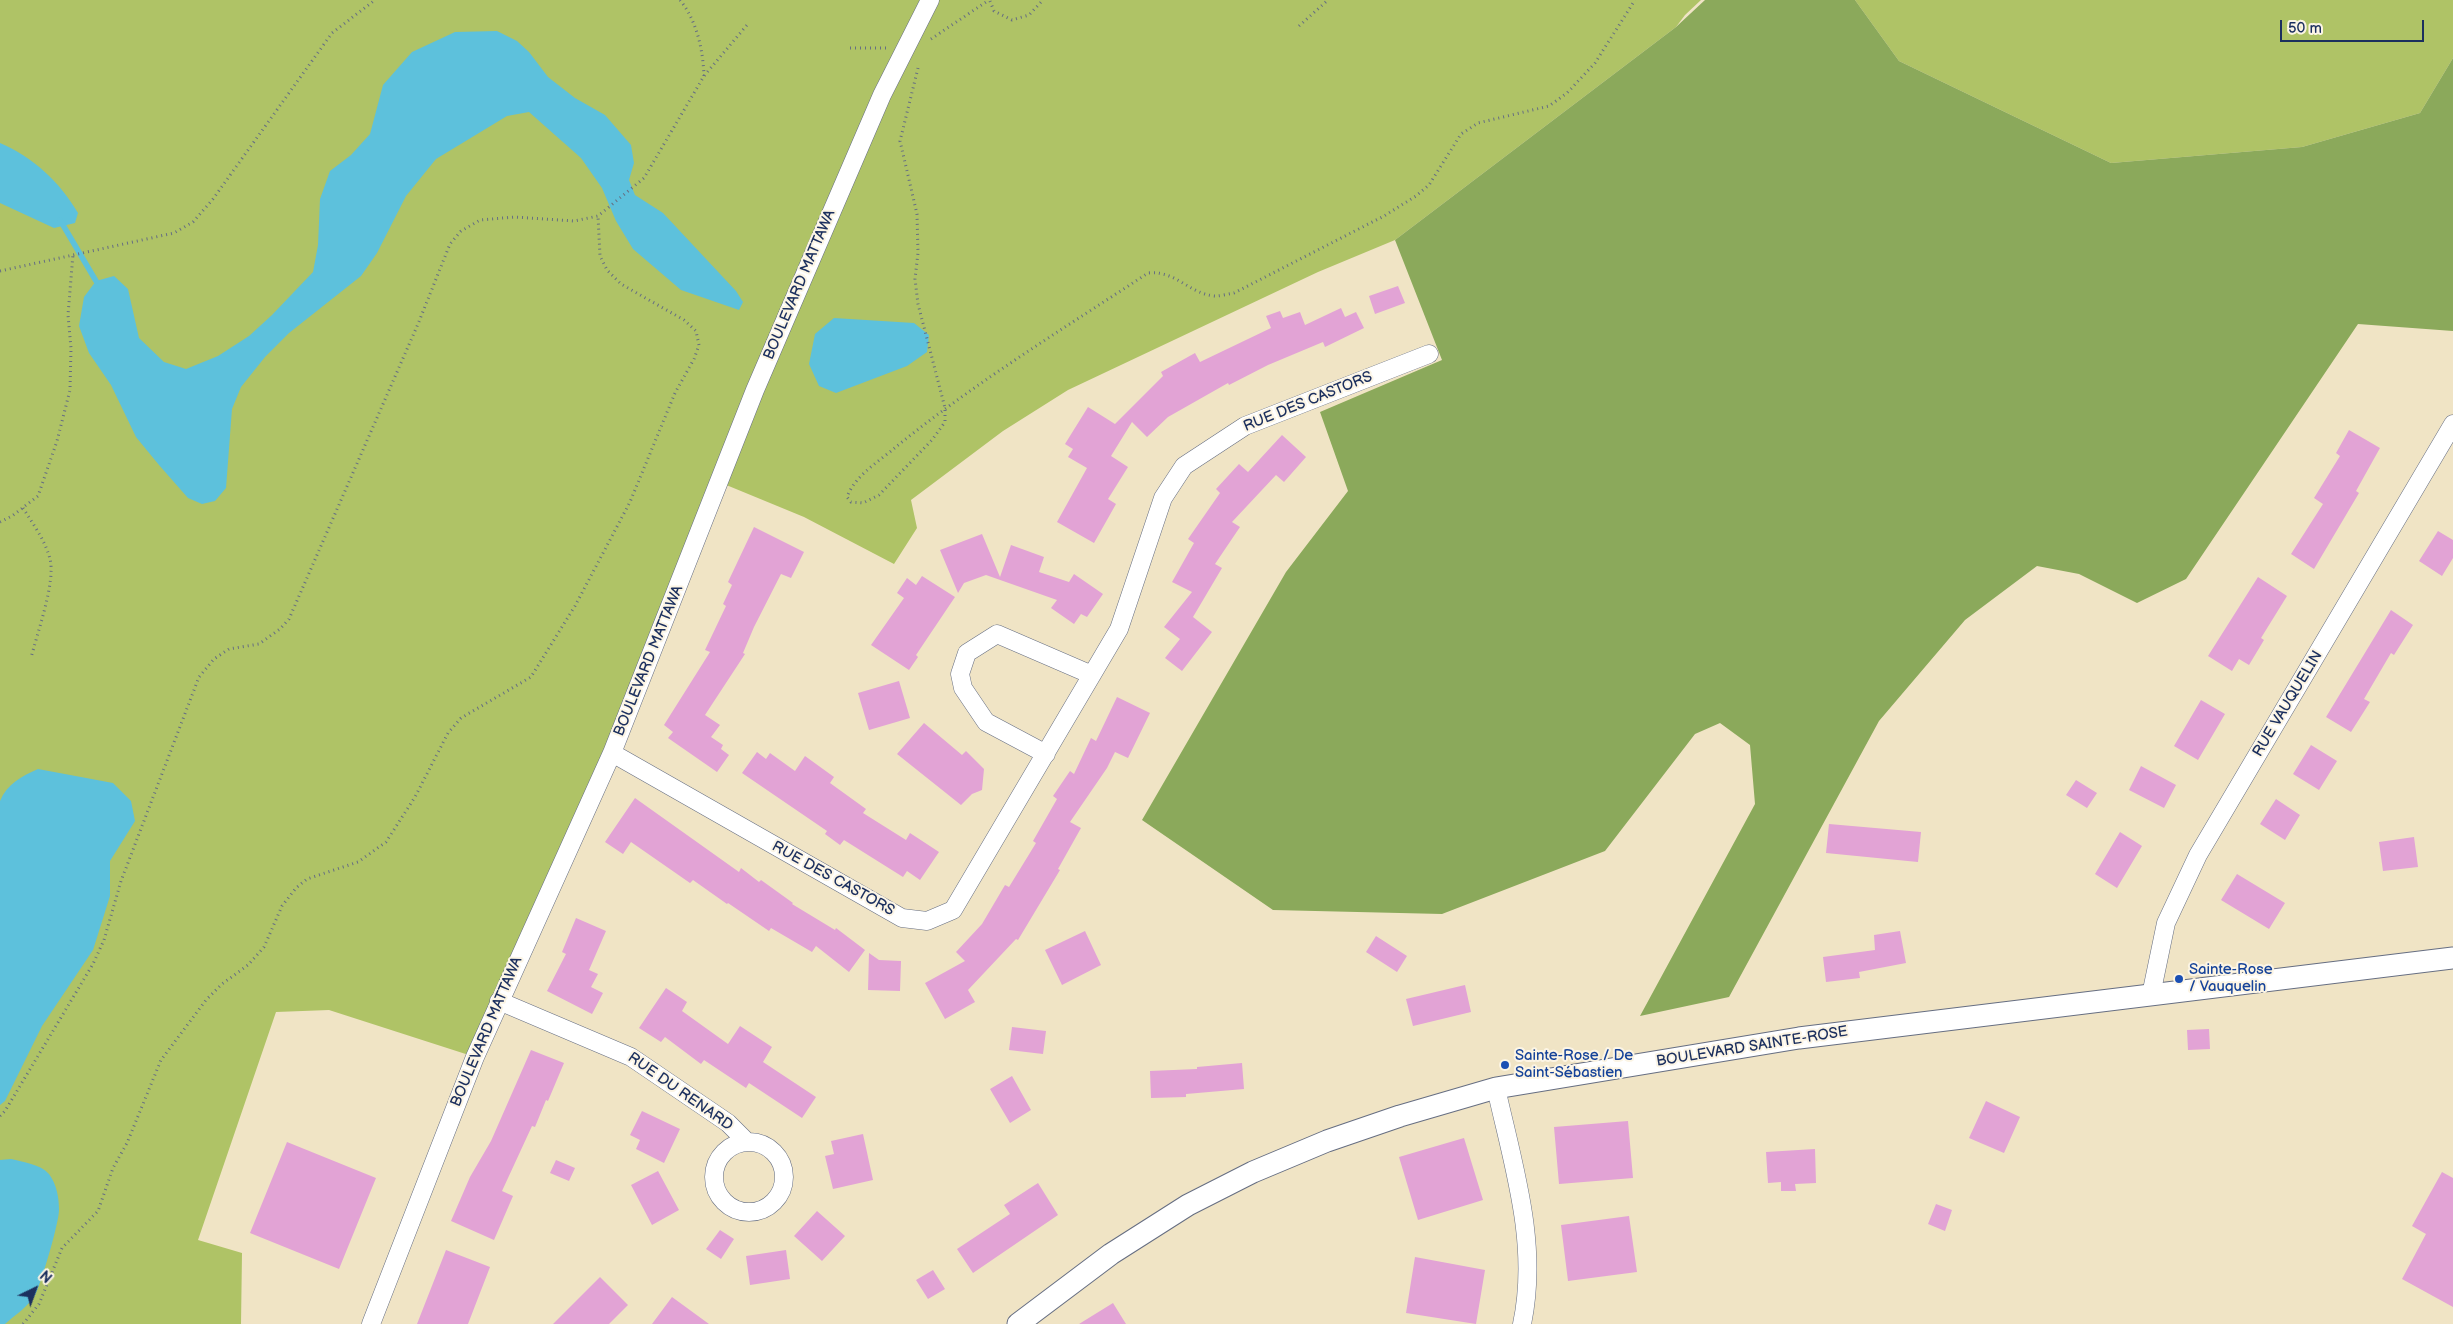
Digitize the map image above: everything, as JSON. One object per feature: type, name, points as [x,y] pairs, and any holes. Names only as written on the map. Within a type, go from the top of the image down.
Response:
[{"type":"street","name":"BOULEVARD MATTAWA","points":[[372,1324],[453,1111],[499,1001],[612,754],[754,390],[882,95],[930,0]]},
{"type":"street","name":"RUE DES CASTORS","points":[[612,754],[902,918],[927,921],[953,910],[1119,629],[1163,498],[1184,466],[1245,426],[1429,354]]},
{"type":"street","name":"RUE VAUQUELIN","points":[[2151,995],[2166,923],[2198,855],[2453,424]]},
{"type":"street","points":[[1046,754],[986,722],[963,688],[960,674],[967,653],[997,634],[1092,675]]},
{"type":"street","name":"BOULEVARD SAINTE-ROSE","points":[[1018,1324],[1110,1254],[1188,1205],[1253,1172],[1328,1140],[1400,1116],[1496,1088],[1799,1038],[2453,958]]},
{"type":"street","name":"RUE DU RENARD","points":[[499,1001],[631,1057],[728,1123],[747,1142]]},
{"type":"street","points":[[1496,1088],[1526,1219],[1528,1257],[1526,1308],[1522,1324]]},
{"type":"path","points":[[0,271],[174,233],[193,222],[214,199],[332,33],[375,0]]},
{"type":"path","points":[[680,0],[688,9],[703,50],[704,76]]},
{"type":"path","points":[[989,0],[994,11],[1012,20],[1029,15],[1043,0]]},
{"type":"path","points":[[1299,26],[1328,0]]},
{"type":"path","points":[[921,59],[900,141],[917,214],[918,253],[915,279],[918,304],[945,408],[945,422],[932,440],[879,495],[863,503],[851,502],[847,497],[849,491],[860,476],[945,408],[1148,273],[1160,272],[1204,294],[1216,296],[1234,293],[1384,216],[1416,196],[1429,185],[1461,134],[1478,123],[1549,106],[1567,93],[1595,63],[1635,0]]},
{"type":"path","points":[[0,1116],[5,1112],[93,964],[104,940],[121,880],[199,677],[214,659],[229,649],[259,644],[280,629],[288,619],[418,324],[450,244],[461,231],[480,220],[514,217],[574,221],[598,216],[644,178],[704,76],[747,25]]},
{"type":"path","points":[[23,1324],[39,1304],[62,1248],[98,1211],[113,1168],[127,1143],[160,1060],[206,1000],[222,984],[248,965],[264,947],[282,906],[296,888],[307,879],[358,862],[386,842],[415,796],[448,733],[461,718],[531,677],[574,606],[630,502],[675,393],[694,359],[699,344],[696,331],[684,320],[621,284],[607,270],[600,256],[598,216]]},
{"type":"path","points":[[0,522],[38,496],[47,475],[70,390],[71,348],[68,314],[74,254]]},
{"type":"path","points":[[23,508],[43,541],[51,560],[51,581],[31,658]]},
{"type":"green space","points":[[0,0],[1701,0],[1685,15],[1676,27],[1395,240],[1318,272],[1068,390],[1003,431],[911,500],[917,528],[894,564],[804,517],[719,482],[475,1057],[329,1010],[276,1012],[198,1240],[242,1253],[241,1324],[0,1324]]},
{"type":"green space","points":[[1705,0],[1855,0],[1899,61],[2111,163],[2302,147],[2420,113],[2453,58],[2453,331],[2358,324],[2186,579],[2137,603],[2079,574],[2037,566],[1965,620],[1879,721],[1729,997],[1640,1016],[1755,804],[1750,745],[1720,723],[1695,734],[1605,851],[1442,914],[1273,910],[1142,820],[1286,572],[1348,491],[1320,412],[1442,360],[1395,240],[1676,27]]},
{"type":"green space","points":[[1855,0],[2453,0],[2453,58],[2420,113],[2302,147],[2111,163],[1899,61]]},
{"type":"water","points":[[497,31],[517,41],[529,52],[548,77],[575,98],[605,115],[631,145],[634,163],[629,180],[635,195],[663,213],[736,291],[743,302],[739,310],[681,290],[633,249],[616,221],[602,188],[581,158],[529,112],[507,116],[436,159],[406,196],[377,253],[361,276],[289,333],[265,357],[241,387],[232,409],[226,488],[215,501],[202,504],[188,498],[136,437],[111,385],[89,353],[79,326],[84,297],[96,281],[114,276],[128,289],[139,338],[164,362],[186,369],[218,356],[249,336],[313,272],[318,245],[320,199],[330,171],[351,155],[370,134],[383,85],[412,52],[455,32]]},
{"type":"water","points":[[0,143],[24,155],[54,181],[78,213],[75,223],[54,228],[0,203]]},
{"type":"water","points":[[834,318],[914,323],[929,335],[927,352],[907,366],[836,393],[819,386],[809,364],[815,334]]},
{"type":"water","points":[[38,769],[113,783],[131,801],[135,821],[110,861],[110,896],[93,950],[42,1026],[5,1101],[0,1105],[0,801],[11,785]]},
{"type":"water","points":[[11,1159],[26,1162],[49,1174],[57,1192],[59,1210],[49,1253],[35,1295],[29,1303],[5,1324],[0,1324],[0,1160]]},
{"type":"building","points":[[1398,286],[1405,303],[1375,314],[1369,296]]},
{"type":"building","points":[[1341,308],[1345,317],[1356,312],[1364,328],[1325,347],[1323,342],[1268,365],[1229,385],[1228,383],[1168,417],[1147,437],[1132,422],[1111,456],[1128,467],[1108,499],[1116,504],[1094,543],[1057,522],[1087,468],[1068,457],[1073,449],[1065,444],[1088,407],[1115,424],[1163,376],[1161,372],[1195,353],[1200,362],[1271,328],[1266,316],[1280,311],[1283,318],[1300,312],[1305,325]]},
{"type":"building","points":[[2349,430],[2380,448],[2356,491],[2359,493],[2314,569],[2291,554],[2323,504],[2314,498],[2340,456],[2336,453]]},
{"type":"building","points":[[1282,435],[1306,457],[1284,482],[1276,475],[1232,522],[1240,527],[1215,564],[1222,568],[1193,617],[1212,632],[1182,671],[1165,658],[1180,639],[1164,627],[1192,592],[1172,582],[1194,543],[1188,539],[1220,493],[1216,489],[1239,464],[1248,472]]},
{"type":"building","points":[[754,527],[804,552],[791,578],[781,574],[754,627],[743,653],[745,654],[705,715],[720,725],[711,737],[723,745],[721,749],[729,755],[717,772],[668,738],[673,732],[664,725],[710,652],[705,650],[726,606],[723,604],[732,585],[728,582]]},
{"type":"building","points":[[2438,531],[2453,540],[2453,558],[2442,576],[2419,561]]},
{"type":"building","points":[[982,534],[1000,577],[1011,545],[1044,557],[1039,572],[1069,582],[1074,574],[1103,594],[1087,617],[1081,614],[1074,624],[1051,608],[1057,600],[986,575],[964,583],[958,593],[940,550]]},
{"type":"building","points":[[922,576],[955,597],[916,655],[918,657],[909,670],[871,645],[904,598],[897,593],[907,578],[916,585]]},
{"type":"building","points":[[2258,577],[2287,596],[2261,638],[2264,640],[2249,665],[2239,659],[2232,671],[2208,656]]},
{"type":"building","points":[[2391,610],[2413,625],[2394,655],[2391,653],[2364,699],[2370,702],[2351,732],[2326,717]]},
{"type":"building","points":[[899,681],[910,718],[869,730],[858,693]]},
{"type":"building","points":[[1117,697],[1150,713],[1128,758],[1115,752],[1107,768],[1070,822],[1081,828],[1058,869],[1060,870],[1018,940],[1016,939],[968,990],[975,1002],[945,1019],[925,983],[965,961],[956,952],[982,924],[1005,885],[1009,887],[1036,843],[1033,841],[1057,799],[1053,796],[1070,771],[1074,774],[1091,738],[1096,741]]},
{"type":"building","points":[[2201,700],[2225,714],[2198,760],[2174,746]]},
{"type":"building","points":[[924,723],[962,755],[966,751],[984,769],[982,790],[972,794],[961,805],[897,754]]},
{"type":"building","points":[[2311,745],[2337,761],[2319,790],[2293,774]]},
{"type":"building","points":[[757,752],[766,759],[770,753],[795,771],[805,756],[834,777],[830,783],[866,809],[863,813],[906,840],[910,833],[939,852],[920,880],[907,871],[903,877],[844,840],[840,845],[825,834],[827,831],[742,773]]},
{"type":"building","points":[[2141,766],[2176,785],[2164,808],[2129,790]]},
{"type":"building","points":[[2076,780],[2097,793],[2087,808],[2066,795]]},
{"type":"building","points":[[635,798],[739,872],[741,868],[759,882],[761,880],[792,904],[835,930],[836,928],[865,950],[849,972],[816,946],[812,952],[771,928],[769,931],[693,880],[690,883],[631,842],[623,854],[605,842]]},
{"type":"building","points":[[2276,799],[2300,815],[2285,840],[2260,824]]},
{"type":"building","points":[[1829,824],[1921,832],[1918,862],[1826,853]]},
{"type":"building","points":[[2120,832],[2142,846],[2117,888],[2095,874]]},
{"type":"building","points":[[2414,837],[2418,867],[2383,871],[2379,842]]},
{"type":"building","points":[[2237,874],[2285,903],[2269,929],[2221,900]]},
{"type":"building","points":[[576,918],[606,931],[589,970],[598,974],[591,987],[603,993],[592,1014],[547,991],[566,954],[562,952]]},
{"type":"building","points":[[1085,931],[1101,965],[1062,985],[1045,950]]},
{"type":"building","points":[[1900,931],[1906,963],[1859,972],[1860,978],[1826,982],[1823,957],[1875,950],[1874,935]]},
{"type":"building","points":[[1376,936],[1407,956],[1397,972],[1366,952]]},
{"type":"building","points":[[869,953],[879,960],[901,961],[900,991],[868,990]]},
{"type":"building","points":[[1465,985],[1471,1012],[1413,1026],[1406,999]]},
{"type":"building","points":[[666,988],[687,1002],[682,1011],[728,1044],[740,1026],[772,1047],[763,1062],[816,1097],[802,1118],[749,1083],[746,1088],[704,1060],[701,1064],[665,1037],[661,1042],[639,1028]]},
{"type":"building","points":[[1012,1027],[1046,1031],[1043,1054],[1009,1050]]},
{"type":"building","points":[[2209,1029],[2210,1049],[2188,1050],[2187,1030]]},
{"type":"building","points":[[531,1050],[564,1063],[548,1101],[546,1100],[535,1127],[532,1126],[502,1191],[513,1196],[494,1240],[451,1221],[470,1177],[491,1141]]},
{"type":"building","points":[[1242,1063],[1244,1089],[1186,1094],[1186,1097],[1151,1098],[1150,1071],[1197,1069],[1197,1067]]},
{"type":"building","points":[[1012,1076],[1031,1110],[1010,1123],[990,1089]]},
{"type":"building","points":[[1986,1101],[2020,1117],[2004,1153],[1969,1138]]},
{"type":"building","points":[[642,1111],[680,1129],[664,1163],[636,1149],[640,1140],[630,1135]]},
{"type":"building","points":[[1628,1121],[1633,1178],[1559,1184],[1554,1127]]},
{"type":"building","points":[[863,1134],[873,1180],[833,1189],[825,1156],[834,1154],[831,1141]]},
{"type":"building","points":[[1464,1138],[1483,1200],[1418,1220],[1399,1157]]},
{"type":"building","points":[[287,1142],[376,1178],[339,1269],[250,1233]]},
{"type":"building","points":[[1815,1149],[1816,1183],[1795,1184],[1796,1191],[1781,1191],[1781,1182],[1768,1183],[1766,1152]]},
{"type":"building","points":[[556,1160],[575,1168],[569,1181],[550,1173]]},
{"type":"building","points":[[658,1171],[679,1210],[652,1225],[631,1185]]},
{"type":"building","points":[[2442,1172],[2453,1178],[2453,1307],[2402,1279],[2426,1234],[2412,1226]]},
{"type":"building","points":[[1038,1183],[1058,1215],[973,1273],[957,1249],[1010,1214],[1004,1205]]},
{"type":"building","points":[[1936,1204],[1952,1210],[1945,1231],[1928,1224]]},
{"type":"building","points":[[817,1211],[845,1236],[822,1261],[794,1236]]},
{"type":"building","points":[[1629,1216],[1637,1272],[1568,1281],[1561,1225]]},
{"type":"building","points":[[720,1230],[734,1239],[721,1259],[706,1249]]},
{"type":"building","points":[[446,1250],[490,1267],[468,1324],[417,1324]]},
{"type":"building","points":[[786,1250],[790,1279],[750,1285],[746,1256]]},
{"type":"building","points":[[1415,1257],[1485,1270],[1476,1324],[1406,1313]]},
{"type":"building","points":[[933,1270],[945,1289],[928,1299],[916,1280]]},
{"type":"building","points":[[600,1277],[628,1305],[609,1324],[553,1324]]},
{"type":"building","points":[[672,1297],[709,1324],[652,1324]]},
{"type":"building","points":[[1113,1303],[1126,1324],[1079,1324]]},
{"type":"waterway","points":[[60,220],[96,281]]},
{"type":"place","name":"Sainte-Rose / Vauquelin","points":[[2179,979]]},
{"type":"place","name":"Sainte-Rose / De Saint-Sébastien","points":[[1505,1065]]}]
